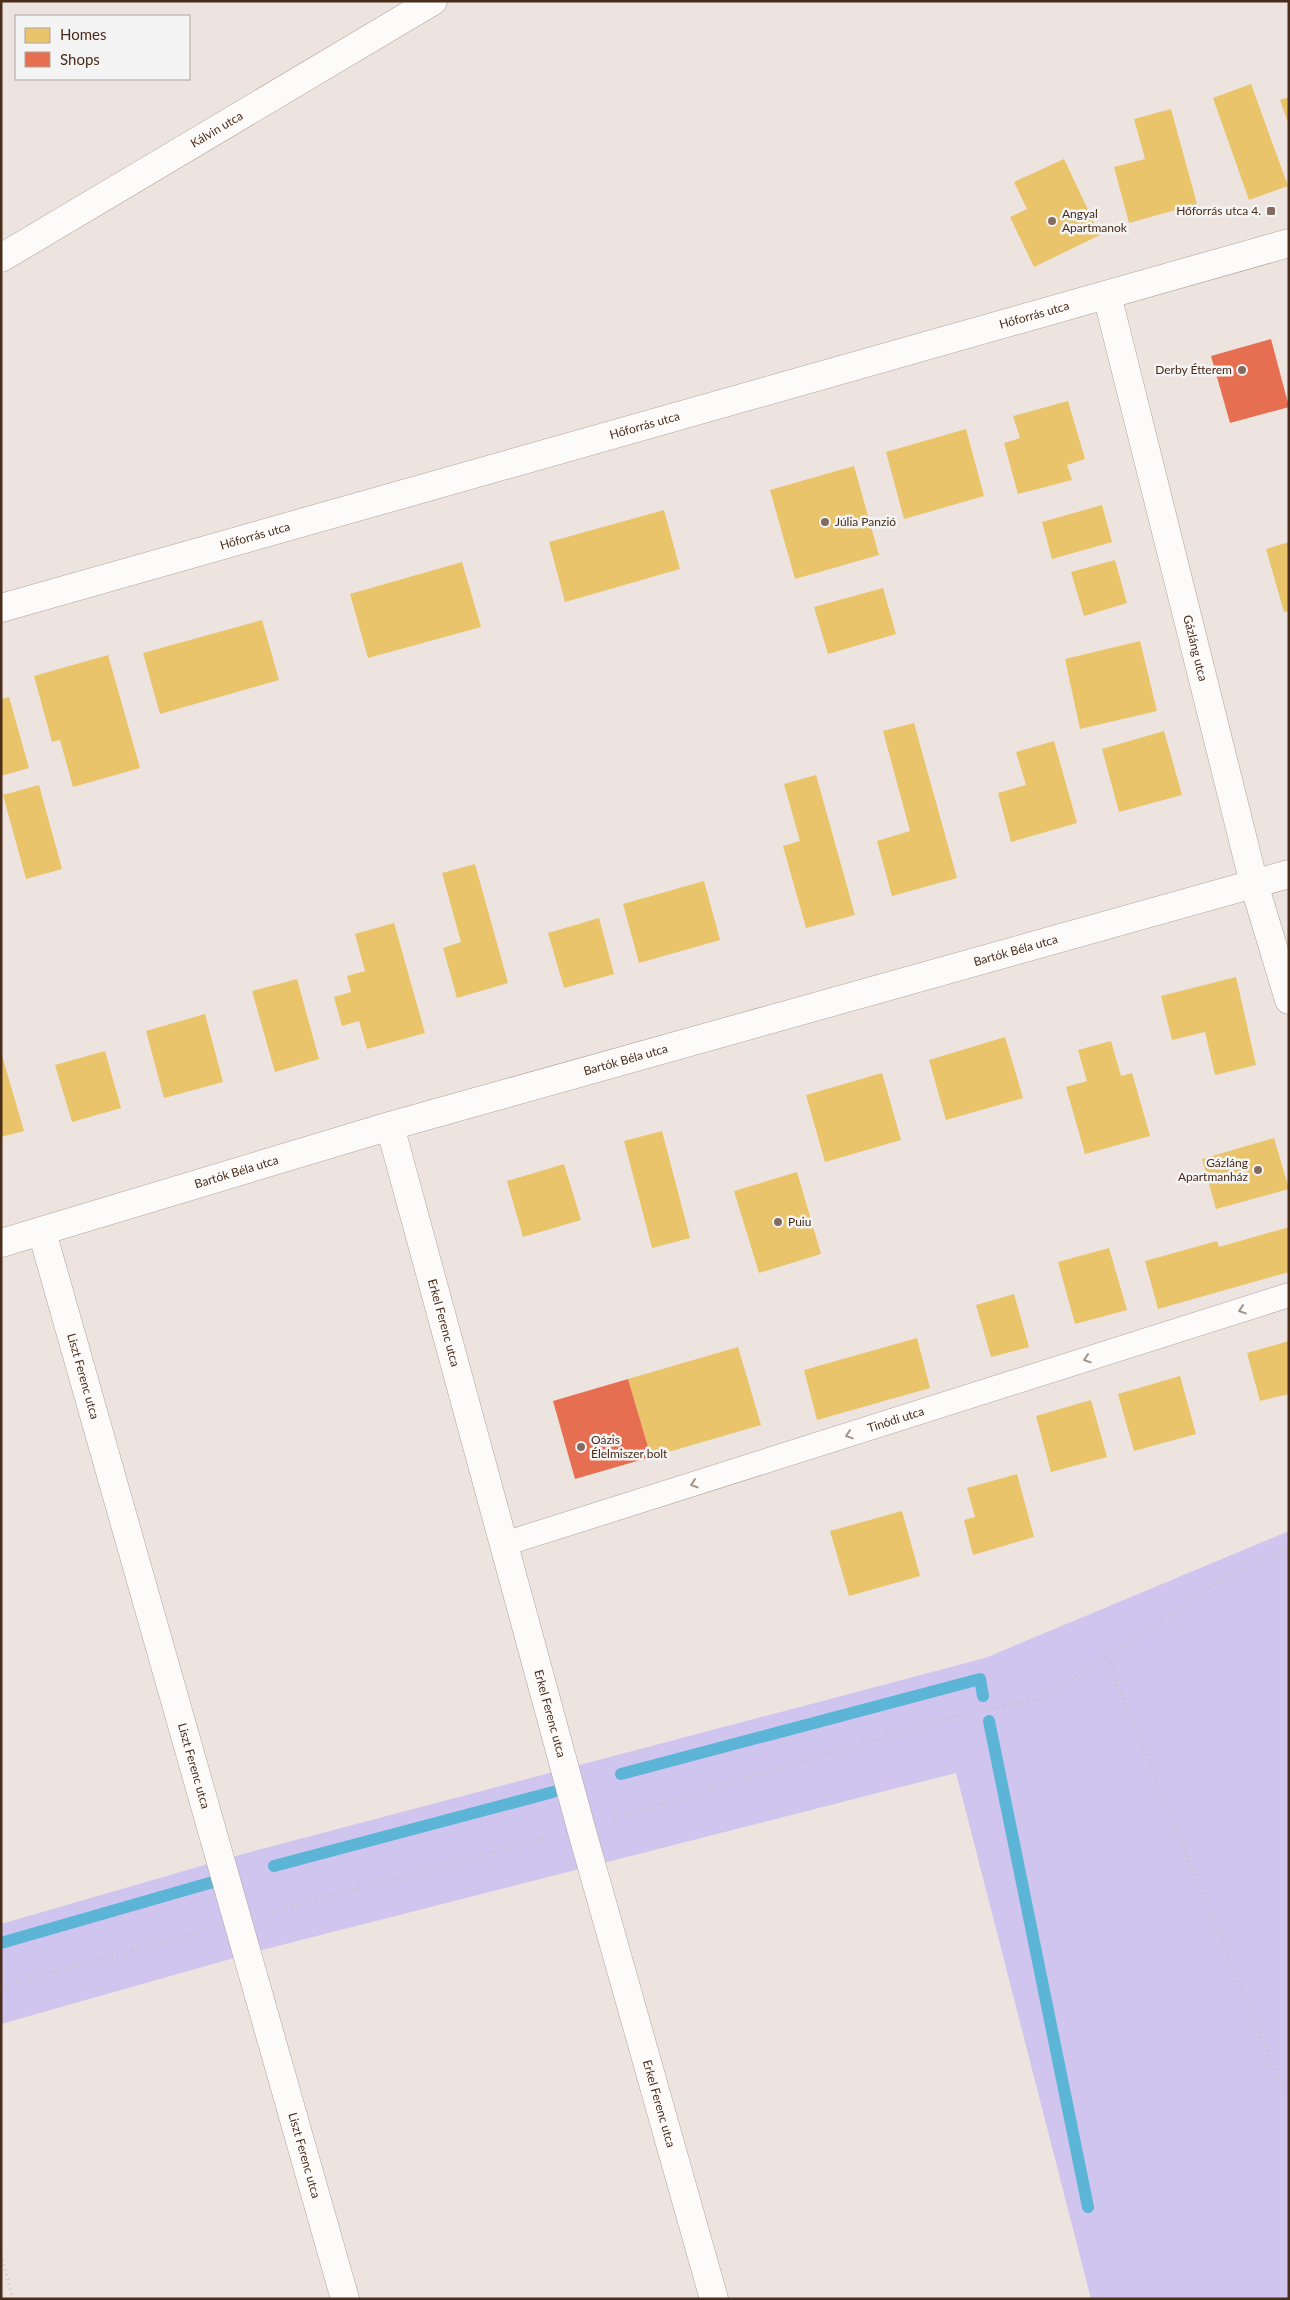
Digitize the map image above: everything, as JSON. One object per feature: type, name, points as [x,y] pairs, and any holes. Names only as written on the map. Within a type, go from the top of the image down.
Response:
[{"type":"street","name":"Kálvin utca","points":[[1,258],[433,1]]},
{"type":"street","name":"Hőforrás utca","points":[[1,608],[1289,243]]},
{"type":"street","name":"Gázláng utca","points":[[1107,295],[1254,884],[1289,1000]]},
{"type":"street","name":"Bartók Béla utca","points":[[1,1243],[390,1126],[1289,874]]},
{"type":"street","name":"Erkel Ferenc utca","points":[[390,1126],[581,1828],[714,2299]]},
{"type":"street","name":"Liszt Ferenc utca","points":[[42,1232],[345,2299]]},
{"type":"lane","name":"Tinódi utca","points":[[504,1544],[1289,1296]]},
{"type":"path","points":[[1,1986],[581,1828],[951,1716],[1042,1698],[1221,1580],[1289,1548]]},
{"type":"path","points":[[1106,1657],[1273,2064],[1289,2097]]},
{"type":"path","points":[[1,2255],[13,2299]]},
{"type":"shaded area","points":[[1289,1531],[1289,2299],[1091,2299],[956,1773],[266,1949],[1,2024],[1,1924],[239,1855],[985,1658]]},
{"type":"building: Homes","points":[[1251,84],[1288,186],[1249,200],[1213,98]]},
{"type":"building: Homes","points":[[1289,97],[1289,123],[1288,123],[1280,100]]},
{"type":"building: Homes","points":[[1171,109],[1197,204],[1129,223],[1114,167],[1145,159],[1134,119]]},
{"type":"building: Homes","points":[[1064,159],[1100,235],[1034,267],[1010,217],[1027,209],[1014,182]]},
{"type":"building: Homes","points":[[1068,401],[1085,459],[1067,465],[1072,480],[1018,494],[1004,443],[1020,438],[1013,416]]},
{"type":"building: Homes","points":[[966,429],[984,496],[904,519],[886,452]]},
{"type":"building: Homes","name":"Júlia Panzió","points":[[854,466],[879,555],[795,579],[770,490]]},
{"type":"building: Homes","points":[[1102,505],[1112,542],[1052,559],[1042,522]]},
{"type":"building: Homes","points":[[664,510],[680,569],[565,602],[549,542]]},
{"type":"building: Homes","points":[[1289,542],[1289,611],[1284,612],[1266,549]]},
{"type":"building: Homes","points":[[1115,560],[1127,603],[1084,616],[1071,572]]},
{"type":"building: Homes","points":[[462,562],[481,627],[368,658],[350,594]]},
{"type":"building: Homes","points":[[883,588],[896,634],[828,654],[814,607]]},
{"type":"building: Homes","points":[[262,620],[279,680],[160,714],[143,653]]},
{"type":"building: Homes","points":[[1140,641],[1157,711],[1080,729],[1065,659]]},
{"type":"building: Homes","points":[[108,655],[140,768],[73,787],[60,740],[52,742],[34,676]]},
{"type":"building: Homes","points":[[9,697],[29,768],[1,776],[1,699]]},
{"type":"building: Homes","points":[[914,723],[957,878],[892,896],[877,841],[910,831],[883,731]]},
{"type":"building: Homes","points":[[1164,731],[1182,795],[1119,812],[1102,749]]},
{"type":"building: Homes","points":[[1054,741],[1077,823],[1011,842],[998,793],[1026,785],[1016,752]]},
{"type":"building: Homes","points":[[816,775],[855,915],[806,928],[783,846],[800,841],[784,784]]},
{"type":"building: Homes","points":[[39,785],[62,869],[26,879],[3,795]]},
{"type":"building: Homes","points":[[475,864],[508,983],[457,998],[443,948],[461,942],[442,873]]},
{"type":"building: Homes","points":[[704,881],[720,940],[639,963],[623,904]]},
{"type":"building: Homes","points":[[599,918],[614,974],[564,988],[548,933]]},
{"type":"building: Homes","points":[[394,923],[425,1033],[367,1049],[359,1021],[342,1026],[334,997],[351,992],[347,976],[365,971],[355,934]]},
{"type":"building: Homes","points":[[1236,977],[1256,1065],[1215,1075],[1205,1032],[1172,1040],[1161,996]]},
{"type":"building: Homes","points":[[297,979],[319,1059],[275,1072],[252,991]]},
{"type":"building: Homes","points":[[205,1014],[223,1082],[164,1098],[146,1031]]},
{"type":"building: Homes","points":[[1005,1037],[1023,1098],[946,1120],[929,1060]]},
{"type":"building: Homes","points":[[1111,1041],[1121,1076],[1132,1073],[1150,1136],[1085,1154],[1066,1087],[1087,1081],[1078,1050]]},
{"type":"building: Homes","points":[[105,1051],[121,1108],[72,1122],[55,1065]]},
{"type":"building: Homes","points":[[1,1052],[24,1131],[1,1137]]},
{"type":"building: Homes","points":[[882,1073],[901,1140],[825,1162],[806,1095]]},
{"type":"building: Homes","points":[[662,1131],[690,1238],[652,1248],[624,1141]]},
{"type":"building: Homes","points":[[1274,1138],[1289,1189],[1216,1209],[1202,1159]]},
{"type":"building: Homes","points":[[564,1164],[581,1220],[523,1237],[507,1181]]},
{"type":"building: Homes","name":"Puiu","points":[[797,1172],[821,1254],[759,1273],[734,1191]]},
{"type":"building: Homes","points":[[1289,1227],[1289,1272],[1158,1309],[1145,1261],[1217,1241],[1219,1247]]},
{"type":"building: Homes","points":[[1109,1248],[1127,1310],[1075,1324],[1058,1262]]},
{"type":"building: Homes","points":[[1014,1294],[1029,1347],[991,1357],[976,1305]]},
{"type":"building: Homes","points":[[917,1338],[930,1388],[817,1420],[804,1370]]},
{"type":"building: Homes","points":[[1289,1341],[1289,1394],[1260,1401],[1247,1353]]},
{"type":"building: Homes","points":[[738,1347],[761,1425],[651,1457],[628,1379]]},
{"type":"building: Homes","points":[[1180,1376],[1196,1434],[1134,1451],[1118,1394]]},
{"type":"building: Homes","points":[[1091,1400],[1107,1457],[1051,1472],[1036,1416]]},
{"type":"building: Homes","points":[[1017,1474],[1034,1537],[973,1555],[964,1520],[975,1517],[967,1488]]},
{"type":"building: Homes","points":[[902,1511],[920,1576],[849,1596],[830,1531]]},
{"type":"building: Shops","points":[[1271,339],[1289,407],[1230,423],[1211,356]]},
{"type":"building: Shops","points":[[628,1379],[651,1457],[575,1479],[553,1401]]},
{"type":"waterway","points":[[621,1774],[980,1679],[983,1696]]},
{"type":"waterway","points":[[989,1721],[1088,2207]]},
{"type":"waterway","points":[[274,1866],[553,1792]]},
{"type":"waterway","points":[[1,1943],[213,1882]]},
{"type":"place","name":"Hőforrás utca 4.","points":[[1271,211]]},
{"type":"place","name":"Angyal Apartmanok","points":[[1052,221]]},
{"type":"place","name":"Derby Étterem","points":[[1242,370]]},
{"type":"place","name":"Júlia Panzió","points":[[825,522]]},
{"type":"place","name":"Gázláng Apartmanház","points":[[1258,1170]]},
{"type":"place","name":"Puiu","points":[[778,1222]]},
{"type":"place","name":"Oázis Élelmiszer bolt","points":[[581,1447]]}]
